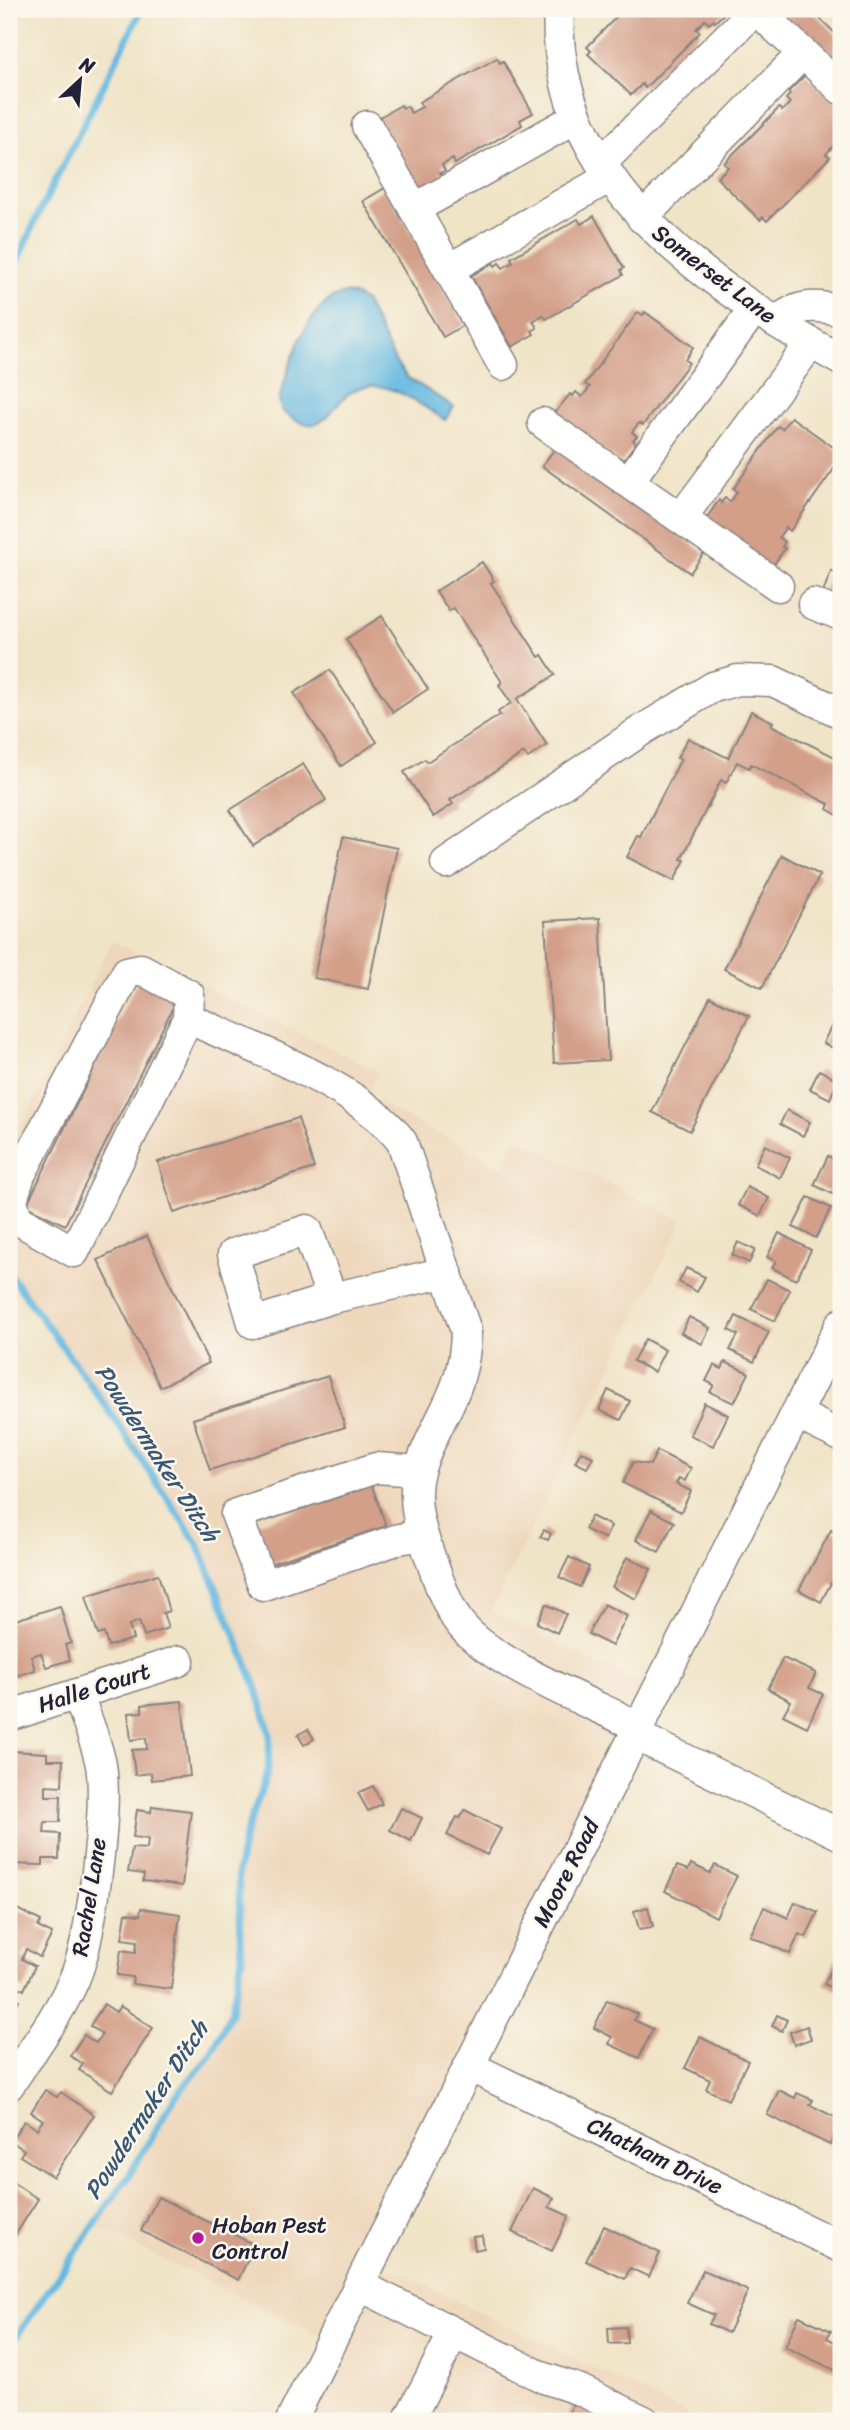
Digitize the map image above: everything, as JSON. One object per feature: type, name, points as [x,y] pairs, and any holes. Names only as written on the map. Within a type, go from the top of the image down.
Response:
[{"type":"street","name":"Somerset Lane","points":[[559,9],[561,65],[576,118],[606,170],[642,218],[683,255],[766,315],[841,360]]},
{"type":"street","points":[[449,270],[606,170],[756,9],[841,89]]},
{"type":"street","points":[[642,218],[803,53]]},
{"type":"street","points":[[415,209],[576,118]]},
{"type":"street","points":[[367,127],[503,365]]},
{"type":"street","points":[[628,482],[766,315],[819,305],[841,311]]},
{"type":"street","points":[[681,518],[811,343]]},
{"type":"street","points":[[543,423],[778,586]]},
{"type":"street","points":[[813,604],[841,615]]},
{"type":"street","points":[[446,863],[642,730],[713,687],[738,680],[773,681],[841,713]]},
{"type":"street","points":[[141,969],[189,995],[188,1018],[74,1252],[17,1219],[12,1200],[20,1175],[127,972],[141,969]]},
{"type":"street","points":[[188,1018],[331,1086],[388,1124],[402,1142],[466,1331],[466,1358],[458,1387],[419,1471],[415,1494],[422,1535],[457,1620],[481,1644],[508,1661],[637,1731],[841,1835]]},
{"type":"street","points":[[332,1298],[447,1272]]},
{"type":"street","name":"Moore Road","points":[[291,2421],[841,1324]]},
{"type":"street","points":[[796,1414],[841,1436]]},
{"type":"street","points":[[419,1471],[376,1468],[236,1514],[263,1585],[399,1539],[422,1535]]},
{"type":"street","name":"Halle Court","points":[[9,1716],[179,1661]]},
{"type":"street","name":"Rachel Lane","points":[[11,2076],[76,1976],[90,1920],[102,1801],[101,1767],[95,1740],[77,1694]]},
{"type":"street","name":"Chatham Drive","points":[[469,2066],[841,2246]]},
{"type":"street","points":[[359,2285],[544,2378],[580,2390],[644,2421]]},
{"type":"street","points":[[408,2421],[454,2333]]},
{"type":"shaded area","points":[[112,941],[379,1072],[367,1097],[502,1167],[517,1138],[683,1221],[491,1611],[644,1686],[319,2336],[95,2226],[148,2146],[175,2097],[209,2057],[231,2013],[242,1958],[238,1870],[244,1838],[268,1772],[270,1734],[256,1686],[198,1544],[108,1409],[9,1273],[9,1151]]},
{"type":"shaded area","points":[[384,2265],[702,2421],[308,2421]]},
{"type":"water","points":[[345,293],[357,296],[366,303],[396,363],[407,377],[454,407],[445,420],[401,393],[372,386],[357,389],[321,421],[312,424],[299,422],[282,411],[279,400],[288,370],[309,322],[331,299]]},
{"type":"building","points":[[624,9],[729,9],[715,22],[713,20],[709,24],[705,20],[696,29],[700,32],[645,88],[642,84],[631,95],[588,54],[591,51],[587,47]]},
{"type":"building","points":[[775,9],[810,9],[841,39],[841,50],[830,62]]},
{"type":"building","points":[[497,58],[500,63],[503,61],[533,113],[520,120],[522,125],[455,164],[453,159],[442,165],[445,171],[440,173],[442,176],[420,189],[378,118],[401,105],[403,108],[407,106],[411,113],[422,107],[419,102]]},
{"type":"building","points":[[806,74],[841,108],[841,152],[834,145],[826,154],[830,157],[767,221],[763,217],[760,220],[717,178],[728,167],[724,163],[779,108],[782,111],[790,103],[786,99],[790,94],[788,92]]},
{"type":"building","points":[[385,188],[464,325],[443,337],[363,201]]},
{"type":"building","points":[[594,216],[624,268],[621,270],[623,275],[546,319],[543,315],[533,321],[537,328],[532,331],[534,334],[512,347],[471,276],[493,263],[495,266],[499,263],[503,268],[513,262],[511,258],[578,219],[581,224]]},
{"type":"building","points":[[638,312],[643,315],[645,312],[693,347],[685,360],[689,363],[643,425],[639,423],[632,432],[637,436],[633,440],[636,443],[621,463],[554,414],[570,394],[573,396],[576,392],[582,397],[590,387],[585,384]]},
{"type":"building","points":[[791,417],[840,452],[838,455],[841,459],[790,531],[786,527],[779,537],[785,542],[782,547],[785,548],[770,570],[704,522],[719,500],[721,503],[725,498],[730,502],[737,492],[733,489],[778,426],[782,429]]},
{"type":"building","points":[[556,447],[704,553],[690,573],[542,466]]},
{"type":"building","points":[[482,562],[494,581],[491,583],[539,657],[542,655],[555,675],[517,699],[547,745],[528,758],[524,753],[450,800],[453,804],[433,817],[404,772],[425,759],[427,762],[500,715],[498,712],[511,703],[499,685],[502,682],[454,608],[449,611],[436,591]]},
{"type":"building","points":[[837,568],[841,569],[841,603],[822,595],[831,571],[835,573]]},
{"type":"building","points":[[382,616],[428,689],[393,712],[346,639]]},
{"type":"building","points":[[330,670],[377,742],[341,766],[294,693]]},
{"type":"building","points":[[751,711],[773,722],[771,725],[841,760],[841,817],[827,809],[829,804],[751,764],[749,768],[737,762],[726,783],[721,780],[681,859],[685,860],[674,881],[627,857],[638,836],[641,837],[681,759],[677,758],[688,738],[728,758]]},
{"type":"building","points":[[303,764],[326,800],[253,846],[230,810]]},
{"type":"building","points":[[343,837],[397,848],[368,989],[314,978]]},
{"type":"building","points":[[782,855],[820,875],[762,988],[724,969]]},
{"type":"building","points":[[600,918],[608,1060],[554,1063],[545,921]]},
{"type":"building","points":[[139,978],[178,997],[65,1225],[26,1206]]},
{"type":"building","points":[[837,980],[841,982],[841,997],[832,992]]},
{"type":"building","points":[[710,997],[749,1016],[690,1131],[652,1112]]},
{"type":"building","points":[[832,1025],[841,1029],[841,1052],[823,1043]]},
{"type":"building","points":[[819,1070],[838,1080],[830,1099],[810,1089]]},
{"type":"building","points":[[787,1110],[810,1122],[803,1136],[780,1124]]},
{"type":"building","points":[[298,1118],[314,1168],[174,1213],[158,1162]]},
{"type":"building","points":[[841,1131],[841,1147],[835,1144]]},
{"type":"building","points":[[765,1145],[790,1158],[780,1178],[755,1165]]},
{"type":"building","points":[[828,1156],[841,1163],[841,1189],[837,1196],[814,1185]]},
{"type":"building","points":[[747,1187],[769,1198],[760,1216],[738,1205]]},
{"type":"building","points":[[808,1197],[831,1208],[816,1238],[793,1227]]},
{"type":"building","points":[[779,1233],[811,1250],[796,1280],[772,1268],[776,1261],[767,1257]]},
{"type":"building","points":[[147,1236],[209,1363],[160,1387],[98,1260]]},
{"type":"building","points":[[738,1242],[755,1250],[749,1263],[732,1255]]},
{"type":"building","points":[[686,1268],[705,1277],[697,1292],[679,1282]]},
{"type":"building","points":[[767,1279],[790,1290],[775,1321],[751,1309]]},
{"type":"building","points":[[736,1316],[769,1332],[754,1362],[730,1350],[738,1335],[729,1330]]},
{"type":"building","points":[[689,1317],[710,1328],[702,1344],[681,1333]]},
{"type":"building","points":[[645,1339],[665,1350],[654,1372],[633,1361]]},
{"type":"building","points":[[725,1362],[749,1373],[734,1403],[710,1392],[714,1385],[706,1381],[714,1365],[722,1369]]},
{"type":"building","points":[[328,1376],[345,1427],[210,1470],[193,1419]]},
{"type":"building","points":[[608,1390],[630,1401],[621,1420],[599,1410]]},
{"type":"building","points":[[704,1403],[728,1415],[713,1446],[690,1435]]},
{"type":"building","points":[[581,1451],[593,1457],[587,1468],[575,1462]]},
{"type":"building","points":[[657,1451],[691,1468],[685,1481],[679,1478],[676,1484],[691,1491],[681,1512],[623,1483],[633,1462],[650,1465]]},
{"type":"building","points":[[372,1486],[386,1526],[263,1566],[250,1526]]},
{"type":"building","points":[[651,1510],[674,1522],[659,1552],[636,1540]]},
{"type":"building","points":[[591,1516],[611,1526],[605,1539],[585,1529]]},
{"type":"building","points":[[544,1530],[551,1534],[548,1540],[540,1537]]},
{"type":"building","points":[[831,1530],[841,1535],[841,1588],[831,1583],[821,1602],[799,1590]]},
{"type":"building","points":[[569,1557],[589,1567],[580,1587],[559,1577]]},
{"type":"building","points":[[627,1557],[651,1569],[636,1599],[612,1587]]},
{"type":"building","points":[[158,1574],[169,1611],[163,1613],[168,1628],[144,1636],[139,1621],[129,1625],[133,1639],[108,1646],[104,1633],[98,1635],[86,1596]]},
{"type":"building","points":[[546,1604],[566,1614],[557,1633],[537,1623]]},
{"type":"building","points":[[604,1604],[627,1616],[612,1646],[588,1634]]},
{"type":"building","points":[[60,1606],[71,1643],[65,1645],[70,1660],[46,1667],[41,1653],[31,1656],[35,1670],[10,1678],[9,1622]]},
{"type":"building","points":[[783,1658],[816,1673],[809,1688],[823,1694],[807,1727],[783,1715],[791,1701],[768,1689]]},
{"type":"building","points":[[182,1701],[190,1776],[152,1780],[151,1773],[135,1775],[132,1750],[147,1749],[146,1738],[131,1740],[128,1713],[142,1712],[142,1705]]},
{"type":"building","points":[[308,1729],[314,1739],[304,1745],[298,1735]]},
{"type":"building","points":[[9,1751],[47,1753],[47,1760],[63,1760],[62,1786],[46,1785],[46,1796],[61,1796],[60,1822],[45,1822],[44,1833],[60,1834],[59,1859],[43,1859],[43,1865],[9,1864]]},
{"type":"building","points":[[373,1786],[382,1804],[368,1811],[358,1793]]},
{"type":"building","points":[[152,1806],[191,1811],[182,1886],[143,1881],[144,1874],[128,1872],[132,1848],[147,1849],[148,1839],[133,1837],[137,1810],[151,1812]]},
{"type":"building","points":[[401,1808],[422,1818],[411,1841],[390,1830]]},
{"type":"building","points":[[465,1810],[501,1829],[487,1855],[447,1835],[457,1817],[460,1818]]},
{"type":"building","points":[[691,1864],[710,1873],[715,1865],[737,1876],[716,1917],[665,1891],[677,1866],[688,1870]]},
{"type":"building","points":[[795,1902],[818,1912],[806,1937],[799,1934],[790,1954],[750,1936],[764,1907],[788,1918]]},
{"type":"building","points":[[9,1905],[41,1921],[38,1927],[52,1934],[40,1957],[26,1949],[22,1959],[35,1966],[24,1990],[9,1982]]},
{"type":"building","points":[[648,1907],[653,1927],[639,1929],[634,1911]]},
{"type":"building","points":[[141,1908],[180,1914],[171,1989],[132,1984],[133,1977],[117,1975],[121,1950],[136,1952],[137,1941],[122,1939],[126,1913],[140,1915]]},
{"type":"building","points":[[841,1949],[841,1992],[824,1984]]},
{"type":"building","points":[[9,1995],[19,2000],[9,2020]]},
{"type":"building","points":[[607,2000],[637,2014],[634,2020],[653,2029],[639,2058],[609,2044],[612,2037],[594,2028]]},
{"type":"building","points":[[104,2004],[116,2012],[120,2006],[153,2028],[112,2091],[79,2070],[83,2064],[70,2056],[84,2035],[96,2043],[102,2034],[90,2026]]},
{"type":"building","points":[[777,2015],[787,2020],[782,2031],[772,2026]]},
{"type":"building","points":[[807,2026],[811,2039],[794,2045],[790,2032]]},
{"type":"building","points":[[700,2037],[748,2061],[728,2100],[706,2089],[710,2080],[685,2068]]},
{"type":"building","points":[[45,2090],[57,2097],[61,2092],[94,2115],[53,2177],[20,2156],[24,2150],[11,2141],[24,2121],[37,2129],[43,2120],[31,2112]]},
{"type":"building","points":[[779,2090],[795,2098],[797,2093],[813,2100],[810,2105],[841,2120],[830,2145],[767,2115]]},
{"type":"building","points":[[9,2180],[38,2199],[9,2245]]},
{"type":"building","points":[[533,2188],[554,2198],[549,2207],[569,2216],[552,2251],[512,2232]]},
{"type":"building","name":"Hoban Pest Control","points":[[158,2197],[255,2245],[238,2280],[141,2231]]},
{"type":"building","points":[[604,2226],[660,2253],[649,2277],[630,2268],[625,2279],[586,2261]]},
{"type":"building","points":[[482,2236],[484,2248],[475,2250],[473,2237]]},
{"type":"building","points":[[703,2270],[748,2291],[728,2333],[709,2324],[714,2315],[687,2303]]},
{"type":"building","points":[[799,2316],[831,2331],[827,2338],[841,2345],[841,2373],[785,2347]]},
{"type":"building","points":[[626,2327],[627,2343],[609,2344],[608,2328]]},
{"type":"building","points":[[575,2400],[618,2421],[565,2421]]},
{"type":"waterway","name":"Powdermaker Ditch","points":[[9,283],[35,221],[142,9]]},
{"type":"waterway","name":"Powdermaker Ditch","points":[[9,1273],[108,1409],[198,1544],[256,1686],[270,1734],[268,1772],[244,1838],[238,1870],[242,1958],[231,2013],[209,2057],[175,2097],[128,2177],[9,2347]]},
{"type":"place","name":"Hoban Pest Control","points":[[198,2238]]}]
